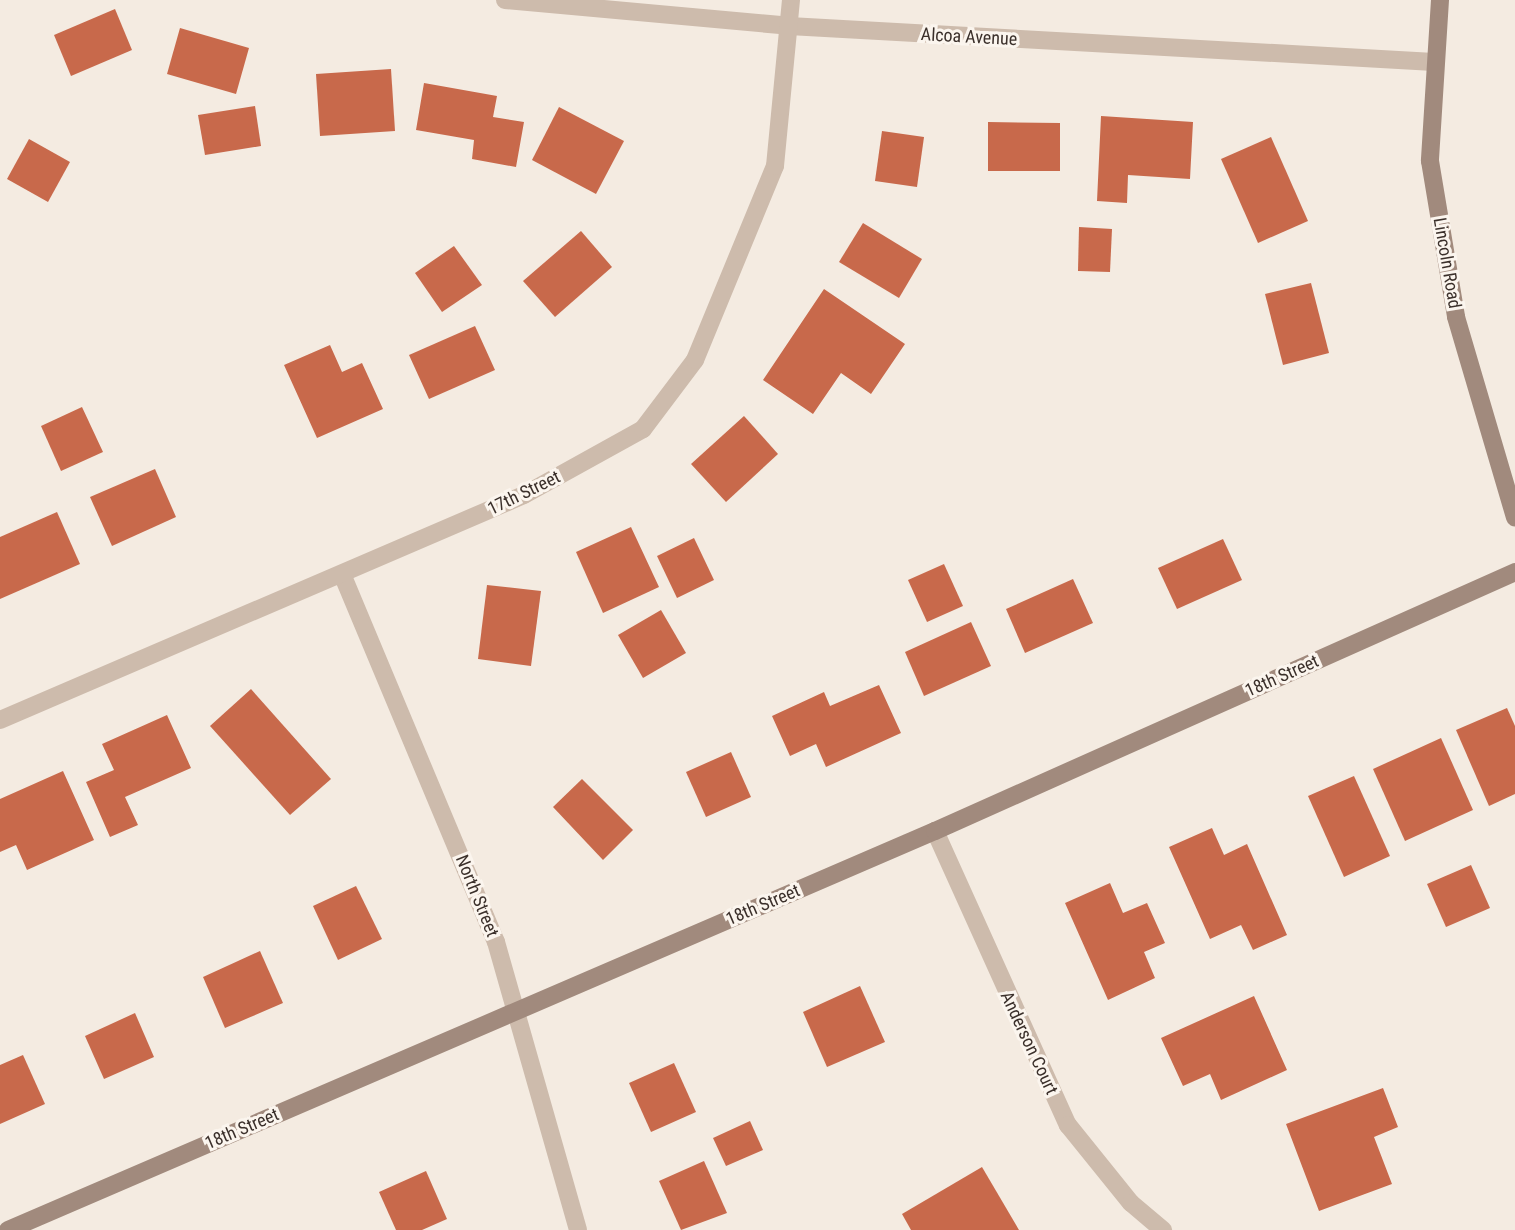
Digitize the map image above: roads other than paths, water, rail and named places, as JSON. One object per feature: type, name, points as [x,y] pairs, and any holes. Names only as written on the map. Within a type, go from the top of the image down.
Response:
[{"type":"street","name":"Alcoa Avenue","points":[[505,0],[789,26],[1434,62]]},
{"type":"street","name":"17th Street","points":[[0,720],[524,495],[643,429],[695,360],[775,166],[792,0]]},
{"type":"street","name":"Lincoln Road","points":[[1440,0],[1434,62],[1430,161],[1456,317],[1515,518]]},
{"type":"street","name":"18th Street","points":[[8,1230],[935,831],[1515,572]]},
{"type":"street","name":"North Street","points":[[342,574],[496,942],[513,1013],[578,1230]]},
{"type":"street","name":"Anderson Court","points":[[935,831],[1027,1043],[1068,1125],[1131,1203],[1163,1230]]}]
